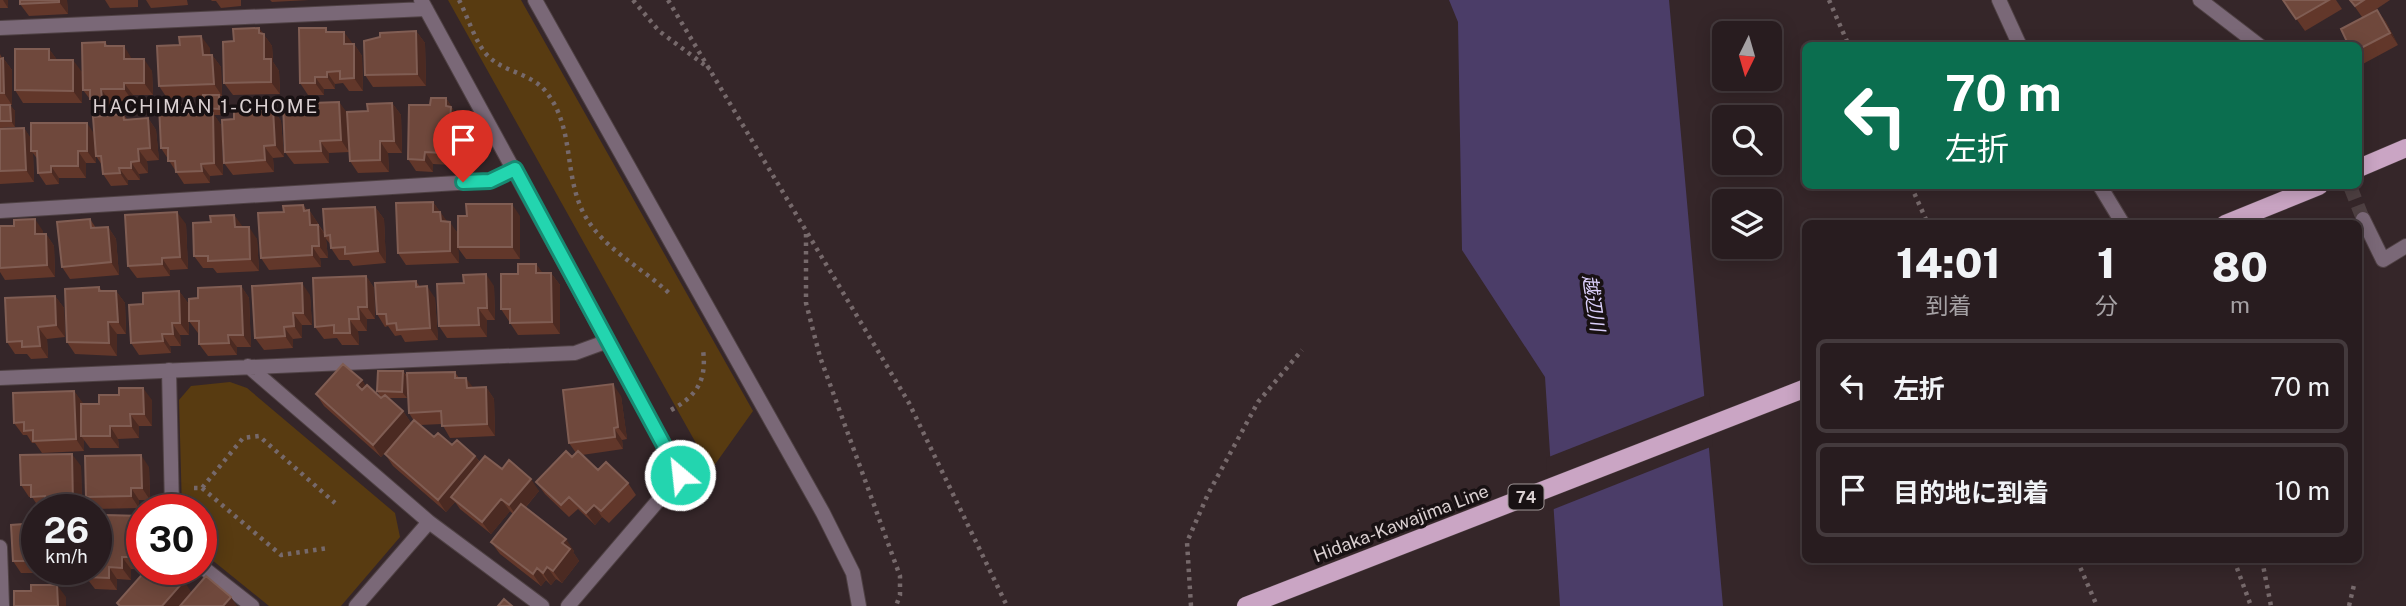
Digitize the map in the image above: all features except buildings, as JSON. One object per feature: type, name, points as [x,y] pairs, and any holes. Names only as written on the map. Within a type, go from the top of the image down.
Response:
[{"type":"main road","points":[[2362,168],[2406,148]]},
{"type":"main road","points":[[2235,220],[2312,189]]},
{"type":"main road","name":"Hidaka-Kawajima Line","points":[[1246,606],[1802,390]]},
{"type":"street","points":[[535,0],[823,513],[853,573],[859,606]]},
{"type":"street","points":[[1999,0],[2019,42]]},
{"type":"street","points":[[2200,0],[2255,42]]},
{"type":"street","points":[[0,28],[423,5],[680,475],[568,606]]},
{"type":"street","points":[[0,211],[490,181],[515,169]]},
{"type":"street","points":[[2102,189],[2121,220]]},
{"type":"street","points":[[2363,219],[2383,260],[2406,246]]},
{"type":"street","points":[[0,378],[575,353],[608,341]]},
{"type":"street","points":[[248,366],[429,522],[542,606]]},
{"type":"street","points":[[169,370],[172,494]]},
{"type":"street","points":[[356,606],[429,522]]},
{"type":"street","points":[[0,547],[2,606]]},
{"type":"street","points":[[217,579],[252,606]]},
{"type":"path","points":[[459,0],[487,56],[535,81],[547,92],[563,118],[574,187],[582,211],[599,236],[625,260],[651,276],[675,303]]},
{"type":"path","points":[[634,0],[659,31],[713,71]]},
{"type":"path","points":[[668,0],[713,71],[806,233],[909,403],[1007,606]]},
{"type":"path","points":[[1829,0],[1847,42]]},
{"type":"path","points":[[1912,189],[1926,220]]},
{"type":"path","points":[[806,233],[806,303],[820,357],[900,576],[896,606]]},
{"type":"path","points":[[670,410],[688,401],[700,387],[705,369],[703,351],[697,341]]},
{"type":"path","points":[[1191,606],[1187,542],[1202,506],[1258,402],[1302,350]]},
{"type":"path","points":[[202,488],[243,438],[259,436],[335,503]]},
{"type":"path","points":[[172,488],[202,488],[281,555],[328,548]]},
{"type":"path","points":[[2078,563],[2097,606]]},
{"type":"path","points":[[2235,563],[2251,606]]},
{"type":"path","points":[[2263,563],[2271,606]]},
{"type":"path","points":[[2349,606],[2354,585]]},
{"type":"shaded area","points":[[448,0],[521,0],[753,411],[711,470]]},
{"type":"shaded area","points":[[230,382],[247,388],[395,513],[400,537],[341,606],[269,606],[217,564],[217,494],[182,494],[179,400],[191,386]]},
{"type":"water","name":"越辺川","points":[[1449,0],[1669,0],[1723,606],[1560,606],[1545,377],[1462,250],[1458,22]]},
{"type":"pier","points":[[1709,394],[1713,446],[1549,511],[1546,458]]},
{"type":"tunnel","points":[[2351,189],[2363,219]]},
{"type":"district","name":"HACHIMAN 1-CHOME","points":[[206,106]]},
{"type":"route","points":[[463,182],[490,181],[515,169],[680,475]]}]
